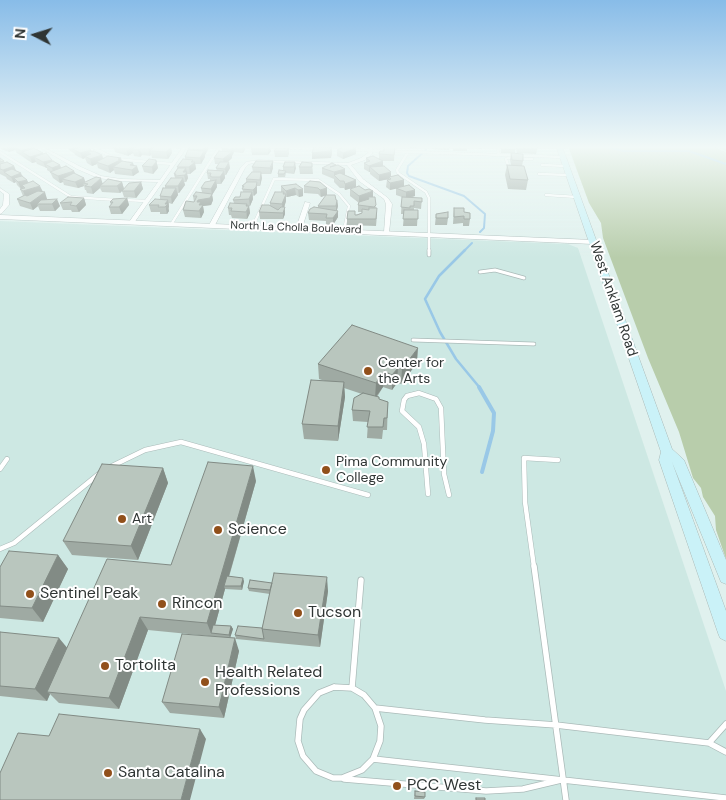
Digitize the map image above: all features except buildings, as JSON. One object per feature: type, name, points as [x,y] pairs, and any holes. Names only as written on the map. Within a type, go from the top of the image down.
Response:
[{"type":"main road","name":"West Anklam Road","points":[[572,183],[667,452],[665,460],[726,633]]},
{"type":"main road","name":"West Anklam Road","points":[[667,452],[678,460],[726,577]]},
{"type":"street","points":[[132,222],[158,183]]},
{"type":"street","points":[[212,225],[234,183]]},
{"type":"street","points":[[366,183],[386,198],[389,204],[387,232]]},
{"type":"street","points":[[0,189],[7,194],[6,205],[0,212]]},
{"type":"street","points":[[299,228],[307,203]]},
{"type":"street","name":"North La Cholla Boulevard","points":[[0,216],[593,242]]},
{"type":"lane","points":[[49,183],[71,197],[146,201]]},
{"type":"lane","points":[[172,223],[197,183]]},
{"type":"lane","points":[[253,226],[272,183]]},
{"type":"lane","points":[[323,183],[339,194],[349,206],[344,230]]},
{"type":"lane","points":[[413,183],[426,192],[428,198],[429,255]]},
{"type":"lane","points":[[546,195],[577,197]]},
{"type":"lane","points":[[480,272],[495,270],[524,278]]},
{"type":"lane","points":[[413,340],[534,344]]},
{"type":"lane","points":[[428,494],[424,444],[419,427],[402,411],[404,400],[407,396],[419,393],[431,396],[440,403],[444,474],[449,495]]},
{"type":"lane","points":[[0,549],[14,543],[99,473],[145,450],[181,442],[368,495]]},
{"type":"lane","points":[[558,460],[524,458],[525,509],[566,800]]},
{"type":"lane","points":[[0,469],[7,459]]},
{"type":"lane","points":[[352,688],[361,580]]},
{"type":"lane","points":[[342,778],[362,770],[373,759],[380,741],[381,726],[375,708],[364,695],[352,688],[334,687],[313,698],[304,710],[298,733],[303,756],[316,771],[333,778],[486,791],[523,789],[564,779]]},
{"type":"lane","points":[[375,708],[556,726],[708,744],[726,752]]},
{"type":"lane","points":[[708,744],[726,724]]},
{"type":"lane","points":[[373,759],[725,796]]},
{"type":"shaded area","name":"Pima Community College","points":[[0,221],[568,244],[578,248],[726,691],[726,800],[0,800]]},
{"type":"green space","points":[[582,183],[726,183],[726,559],[716,530],[715,516],[703,497],[701,488],[693,478],[679,432],[648,358],[603,238],[601,223],[589,203]]},
{"type":"waterway","points":[[429,183],[464,196],[485,214],[484,228],[480,232]]},
{"type":"waterway","points":[[472,243],[439,276],[425,299],[440,332],[456,359],[480,388]]},
{"type":"waterway","points":[[479,387],[494,413],[493,431],[482,472]]},
{"type":"place","name":"Center for the Arts","points":[[368,371]]},
{"type":"place","name":"Pima Community College","points":[[326,470]]},
{"type":"place","name":"Art","points":[[122,519]]},
{"type":"place","name":"Science","points":[[218,530]]},
{"type":"place","name":"Sentinel Peak","points":[[30,594]]},
{"type":"place","name":"Rincon","points":[[162,604]]},
{"type":"place","name":"Tucson","points":[[298,613]]},
{"type":"place","name":"Tortolita","points":[[105,666]]},
{"type":"place","name":"Health Related Professions","points":[[205,682]]},
{"type":"place","name":"Santa Catalina","points":[[108,773]]},
{"type":"place","name":"PCC West","points":[[397,786]]}]
